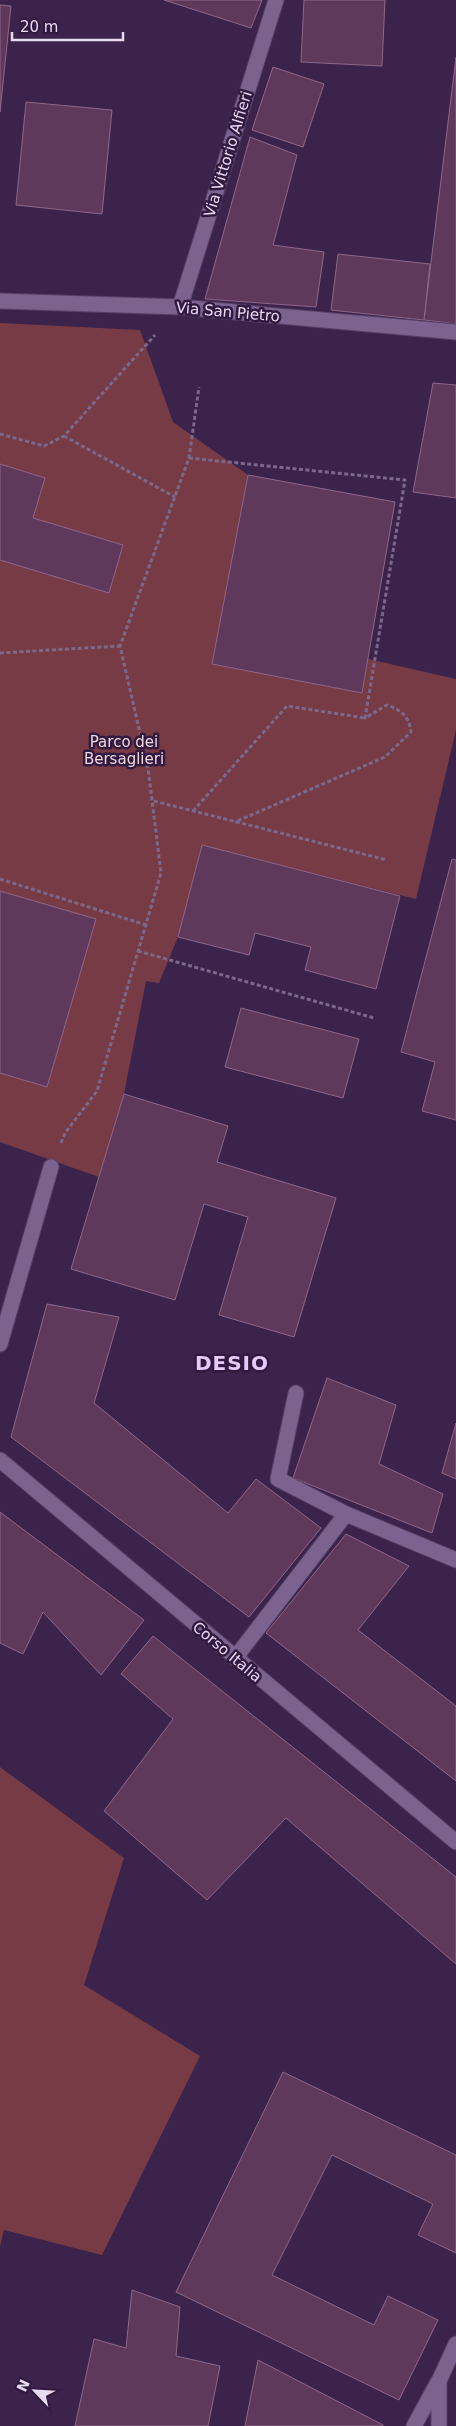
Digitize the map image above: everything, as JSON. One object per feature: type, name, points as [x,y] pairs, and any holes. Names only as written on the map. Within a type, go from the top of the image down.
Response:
[{"type":"street","name":"Via Vittorio Alfieri","points":[[180,307],[276,0]]},
{"type":"street","name":"Via San Pietro","points":[[0,301],[180,307],[456,332]]},
{"type":"street","points":[[0,1344],[51,1168]]},
{"type":"street","points":[[296,1393],[278,1479],[346,1514],[456,1560]]},
{"type":"street","name":"Corso Italia","points":[[0,1460],[456,1842]]},
{"type":"street","points":[[235,1658],[346,1514]]},
{"type":"street","points":[[414,2426],[456,2344]]},
{"type":"street","points":[[439,2380],[439,2426]]},
{"type":"path","points":[[0,434],[44,446],[64,436],[180,307]]},
{"type":"path","points":[[51,1168],[64,1133],[97,1091],[161,873],[154,801],[120,646],[189,458],[199,387]]},
{"type":"path","points":[[64,436],[175,498]]},
{"type":"path","points":[[189,458],[405,480],[365,718]]},
{"type":"path","points":[[0,653],[120,646]]},
{"type":"path","points":[[193,811],[287,706],[365,718],[387,705],[401,711],[409,721],[411,732],[385,757],[235,822]]},
{"type":"path","points":[[154,801],[387,860]]},
{"type":"path","points":[[0,879],[146,925]]},
{"type":"path","points":[[138,951],[374,1018]]},
{"type":"green space","name":"Parco dei Bersaglieri","points":[[0,323],[140,330],[173,422],[248,475],[212,664],[362,693],[368,659],[456,679],[456,730],[416,899],[202,846],[178,937],[159,983],[146,981],[124,1094],[99,1177],[0,1142]]},
{"type":"green space","points":[[0,1767],[124,1858],[84,1985],[200,2056],[102,2255],[4,2230],[0,2246]]},
{"type":"building","points":[[164,0],[262,0],[251,28]]},
{"type":"building","points":[[304,0],[385,0],[382,66],[301,62]]},
{"type":"building","points":[[0,5],[11,6],[0,112]]},
{"type":"building","points":[[456,57],[456,324],[424,320]]},
{"type":"building","points":[[273,67],[324,84],[303,147],[252,130]]},
{"type":"building","points":[[26,102],[112,110],[102,214],[16,205]]},
{"type":"building","points":[[250,137],[297,155],[273,245],[324,252],[316,307],[205,299]]},
{"type":"building","points":[[338,254],[430,264],[424,320],[331,310]]},
{"type":"building","points":[[433,383],[456,385],[456,498],[413,492]]},
{"type":"building","points":[[0,464],[45,478],[33,518],[123,545],[109,593],[0,560]]},
{"type":"building","points":[[248,475],[395,502],[362,693],[212,664]]},
{"type":"building","points":[[202,845],[400,896],[376,989],[305,970],[311,947],[255,933],[249,955],[178,937]]},
{"type":"building","points":[[452,859],[456,860],[456,1120],[422,1111],[435,1062],[401,1052]]},
{"type":"building","points":[[0,891],[96,919],[47,1087],[0,1073]]},
{"type":"building","points":[[241,1008],[359,1039],[343,1098],[225,1067]]},
{"type":"building","points":[[124,1094],[228,1126],[217,1162],[336,1198],[294,1337],[219,1315],[248,1217],[204,1204],[175,1300],[71,1269]]},
{"type":"building","points":[[47,1304],[119,1317],[94,1403],[228,1513],[256,1479],[321,1528],[249,1617],[11,1437]]},
{"type":"building","points":[[327,1378],[396,1405],[379,1464],[443,1494],[432,1533],[293,1478]]},
{"type":"building","points":[[456,1423],[456,1479],[442,1473]]},
{"type":"building","points":[[0,1512],[144,1620],[101,1675],[43,1612],[23,1654],[0,1643]]},
{"type":"building","points":[[346,1534],[409,1566],[358,1630],[456,1706],[456,1781],[266,1633]]},
{"type":"building","points":[[153,1636],[456,1877],[456,1964],[286,1818],[207,1900],[104,1811],[173,1719],[121,1674]]},
{"type":"building","points":[[283,2072],[456,2155],[456,2253],[418,2235],[433,2204],[332,2155],[272,2275],[374,2325],[388,2296],[438,2320],[399,2400],[176,2292]]},
{"type":"building","points":[[132,2290],[180,2307],[176,2356],[220,2366],[208,2426],[75,2426],[94,2339],[126,2348]]},
{"type":"building","points":[[258,2360],[383,2425],[383,2426],[245,2426]]},
{"type":"district","name":"DESIO","points":[[232,1363]]}]
